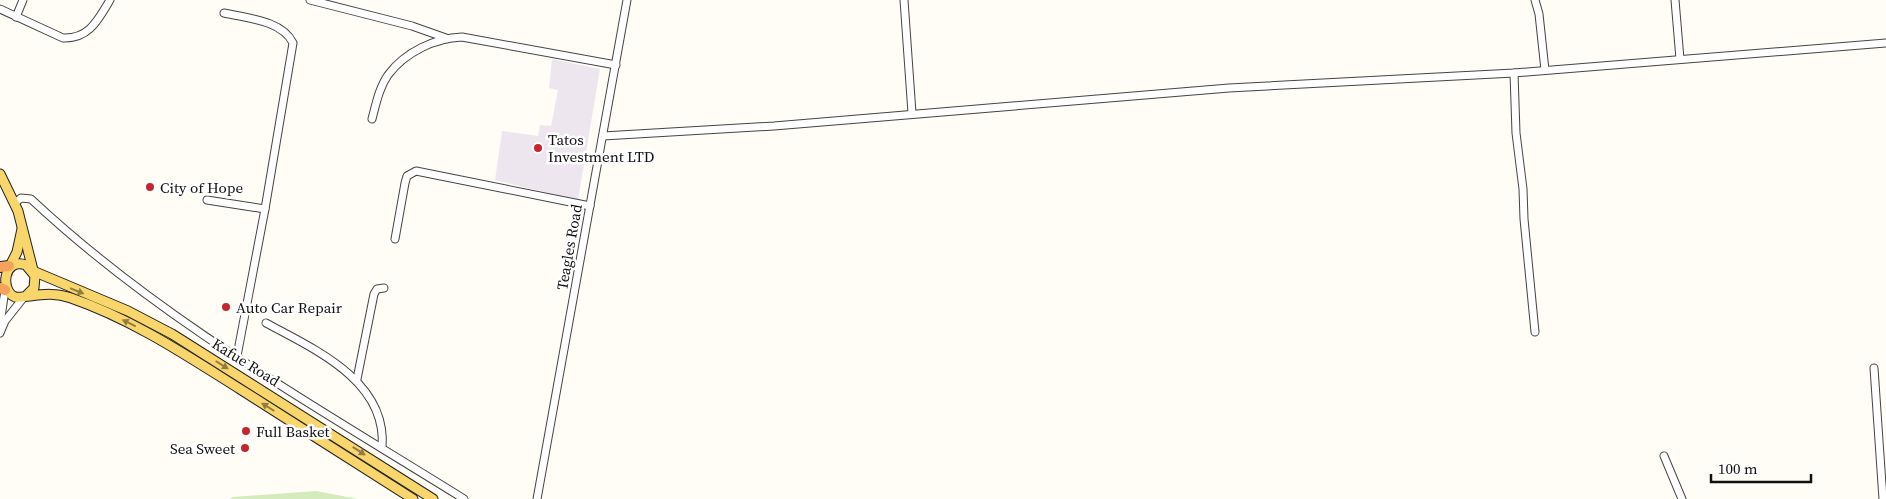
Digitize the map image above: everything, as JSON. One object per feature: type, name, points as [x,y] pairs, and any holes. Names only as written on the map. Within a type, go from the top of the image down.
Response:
[{"type":"main road","points":[[0,174],[15,203],[22,224],[36,282],[30,293],[25,296],[13,296],[3,289],[3,275],[6,267],[17,252],[22,224]]},
{"type":"main road","points":[[6,267],[22,264],[33,270]]},
{"type":"main road","name":"Kafue Road","points":[[33,270],[128,311],[172,334],[433,499]]},
{"type":"main road","name":"Kafue Road","points":[[25,296],[50,293],[69,297],[139,328],[413,499]]},
{"type":"street","points":[[16,16],[23,0]]},
{"type":"street","points":[[0,9],[63,38],[70,38],[89,31],[110,0]]},
{"type":"street","points":[[310,0],[412,26],[446,38]]},
{"type":"street","name":"Teagles Road","points":[[537,499],[628,0]]},
{"type":"street","points":[[904,0],[912,114]]},
{"type":"street","points":[[1535,0],[1539,14],[1545,70]]},
{"type":"street","points":[[1675,0],[1680,59]]},
{"type":"street","points":[[224,13],[281,29],[293,42],[265,209],[237,356]]},
{"type":"street","points":[[372,118],[380,90],[389,74],[403,60],[425,46],[446,38],[462,37],[616,65]]},
{"type":"street","points":[[603,136],[774,126],[1229,88],[1514,73],[1886,44]]},
{"type":"street","points":[[1514,73],[1516,133],[1523,189],[1524,220],[1535,332]]},
{"type":"street","points":[[395,238],[407,176],[416,170],[590,206]]},
{"type":"street","points":[[15,203],[21,198],[31,199],[74,240],[156,303],[208,339],[464,499]]},
{"type":"street","points":[[207,200],[265,209]]},
{"type":"street","points":[[357,379],[374,294],[377,289],[384,288]]},
{"type":"street","points":[[0,324],[3,289]]},
{"type":"street","points":[[0,333],[5,320],[25,296]]},
{"type":"street","points":[[266,323],[357,379],[378,416],[383,437],[382,448]]},
{"type":"street","points":[[1874,368],[1883,499]]},
{"type":"street","points":[[1664,456],[1682,499]]},
{"type":"shaded area","name":"Tatos Investment LTD","points":[[552,59],[600,69],[578,200],[495,180],[502,131],[538,136],[540,125],[551,126],[558,90],[549,88]]},
{"type":"green space","points":[[316,491],[358,499],[230,499],[233,497]]},
{"type":"place","name":"Tatos Investment LTD","points":[[538,148]]},
{"type":"place","name":"City of Hope","points":[[150,187]]},
{"type":"place","name":"Auto Car Repair","points":[[226,307]]},
{"type":"place","name":"Full Basket","points":[[246,431]]},
{"type":"place","name":"Sea Sweet","points":[[245,448]]}]
